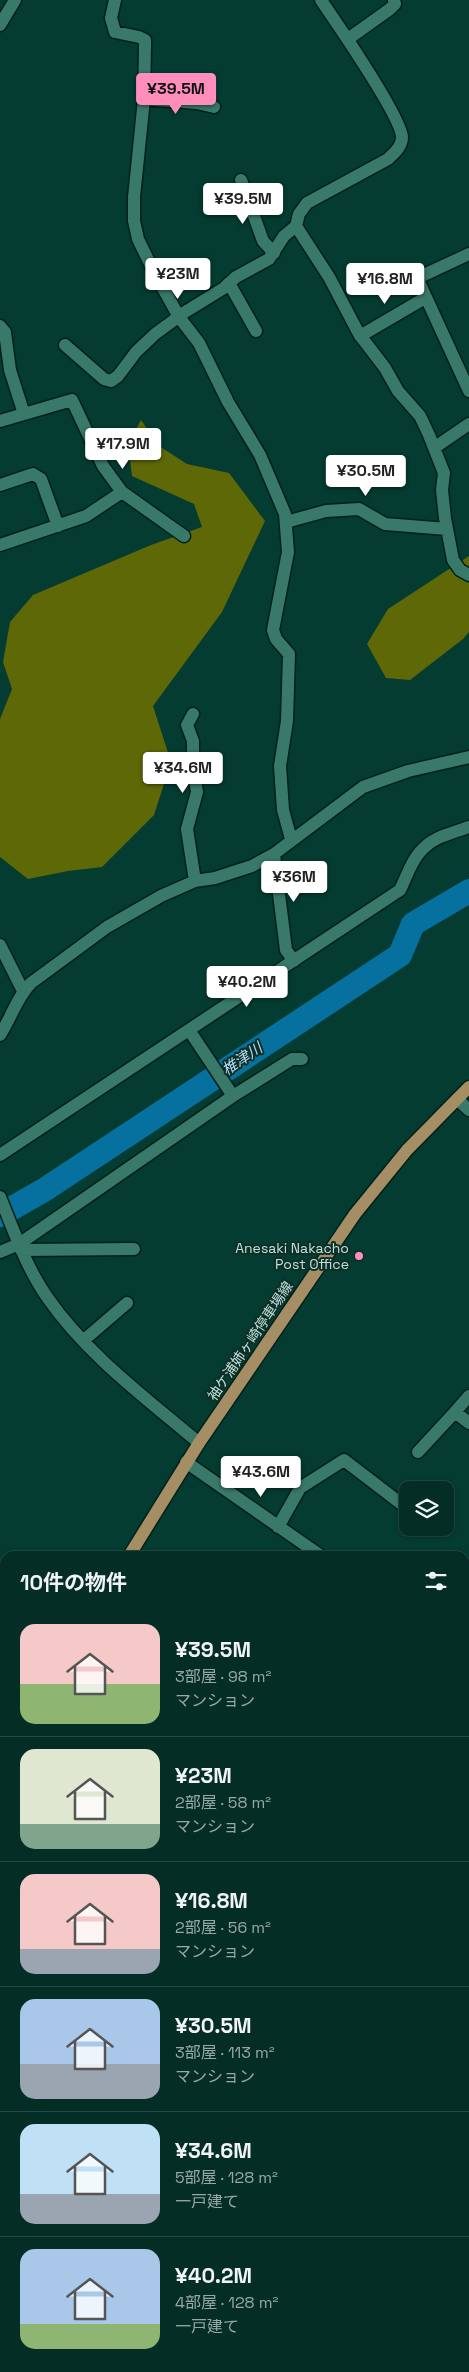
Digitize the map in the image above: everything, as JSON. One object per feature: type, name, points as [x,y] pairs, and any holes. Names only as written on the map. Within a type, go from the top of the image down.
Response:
[{"type":"main road","name":"袖ケ浦姉ヶ崎停車場線","points":[[132,1551],[186,1462],[361,1206],[407,1150],[469,1087]]},
{"type":"street","points":[[2,19],[15,0]]},
{"type":"street","points":[[115,0],[111,18],[115,32],[139,37],[144,40],[144,99],[134,197],[134,221],[138,239],[179,317],[199,343],[228,402],[260,455],[273,483],[286,522],[288,552],[273,630],[276,639],[289,654],[287,722],[280,766],[283,810],[291,839]]},
{"type":"street","points":[[65,345],[104,379],[111,381],[118,376],[136,352],[179,317],[269,259],[284,236],[296,226],[299,214],[307,203],[388,159],[398,149],[402,138],[399,126],[348,39],[321,0]]},
{"type":"street","points":[[348,39],[390,9],[395,4],[394,0]]},
{"type":"street","points":[[144,99],[214,106]]},
{"type":"street","points":[[241,180],[263,241],[274,253]]},
{"type":"street","points":[[296,226],[329,277],[360,336],[385,368],[398,391],[420,416],[444,474],[442,490],[453,560],[460,570],[469,575]]},
{"type":"street","points":[[469,254],[420,277],[419,282],[469,390]]},
{"type":"street","points":[[229,283],[256,331]]},
{"type":"street","points":[[360,336],[426,298]]},
{"type":"street","points":[[0,326],[5,332],[5,368],[24,414]]},
{"type":"street","points":[[0,421],[72,400],[102,466],[122,492],[184,536]]},
{"type":"street","points":[[434,448],[469,424]]},
{"type":"street","points":[[0,485],[34,474],[41,479],[58,526]]},
{"type":"street","points":[[0,545],[86,516],[122,492]]},
{"type":"street","points":[[286,522],[326,511],[359,509],[385,524],[447,530]]},
{"type":"street","points":[[193,714],[187,725],[193,741],[193,768],[197,792],[187,829],[195,880]]},
{"type":"street","points":[[0,1035],[11,1018],[23,991],[107,927],[161,896],[195,880],[215,878],[252,866],[274,854],[291,839],[328,814],[347,798],[370,784],[408,770],[469,757]]},
{"type":"street","points":[[0,1155],[400,890],[411,867],[425,846],[446,835],[469,827]]},
{"type":"street","points":[[274,854],[286,950],[294,960]]},
{"type":"street","points":[[0,945],[23,991]]},
{"type":"street","points":[[189,1030],[233,1096]]},
{"type":"street","points":[[20,1247],[233,1096],[292,1059],[302,1059]]},
{"type":"street","points":[[457,1098],[469,1110]]},
{"type":"street","points":[[0,1197],[20,1247],[47,1298],[112,1369],[199,1443]]},
{"type":"street","points":[[0,1252],[20,1247],[134,1249]]},
{"type":"street","points":[[84,1340],[127,1303]]},
{"type":"street","points":[[421,1444],[469,1396]]},
{"type":"street","points":[[455,1412],[469,1423]]},
{"type":"street","points":[[278,1527],[300,1488],[344,1460],[399,1502]]},
{"type":"street","points":[[186,1462],[314,1551]]},
{"type":"green space","points":[[141,420],[159,446],[187,464],[229,473],[265,521],[222,612],[153,706],[171,762],[154,815],[102,867],[28,879],[0,857],[0,719],[12,689],[3,662],[10,622],[33,595],[151,545],[202,527],[194,504],[132,476],[128,444]]},
{"type":"green space","points":[[469,556],[469,632],[463,639],[410,680],[386,678],[367,644],[388,609]]},
{"type":"waterway","name":"椎津川","points":[[0,1215],[44,1190],[400,955],[413,924],[469,891]]},
{"type":"place","name":"Anesaki Nakacho Post Office","points":[[359,1256]]}]
